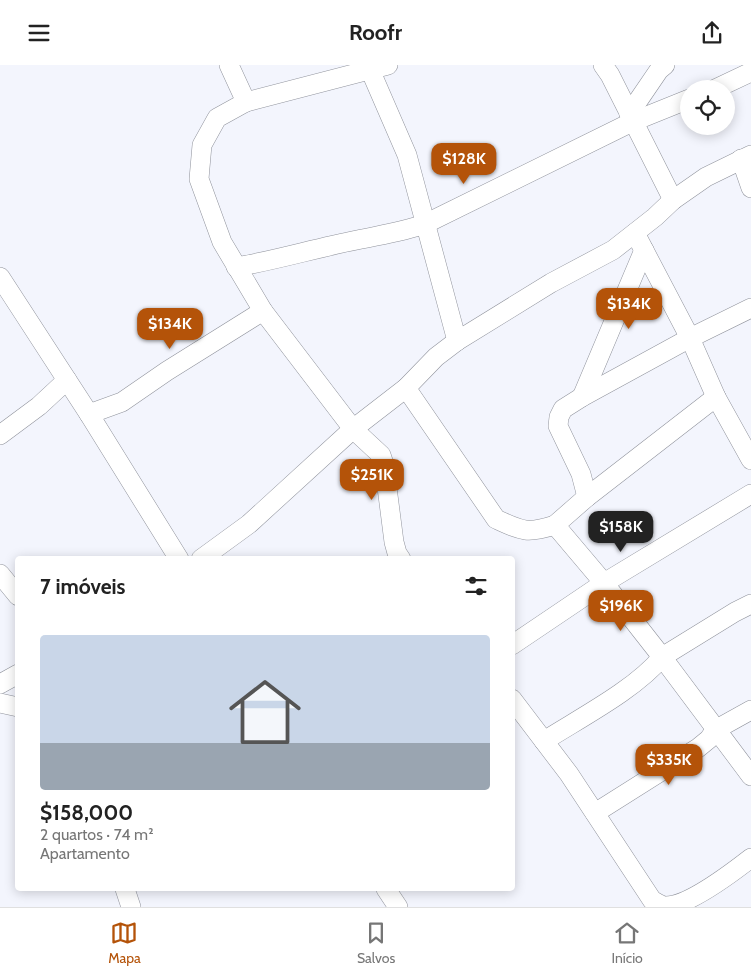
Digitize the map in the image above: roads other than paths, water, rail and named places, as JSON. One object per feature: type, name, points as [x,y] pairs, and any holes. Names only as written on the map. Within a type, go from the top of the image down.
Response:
[{"type":"street","points":[[229,65],[246,102]]},
{"type":"street","points":[[603,65],[610,75],[672,201]]},
{"type":"street","points":[[630,118],[647,86],[665,65]]},
{"type":"street","points":[[399,556],[394,542],[384,464],[381,455],[352,429],[263,311],[222,242],[199,179],[202,145],[217,119],[246,102],[375,67],[407,155],[457,341]]},
{"type":"street","points":[[734,80],[751,72]]},
{"type":"street","points":[[236,267],[279,259],[356,240],[401,232],[425,224],[630,118],[680,102]]},
{"type":"street","points":[[204,556],[249,523],[352,429],[406,389],[436,357],[457,341],[551,283],[613,250],[672,201],[706,177],[746,157],[751,188]]},
{"type":"street","points":[[635,233],[690,338],[716,397],[751,460]]},
{"type":"street","points":[[582,397],[644,251]]},
{"type":"street","points":[[0,277],[89,414],[177,556]]},
{"type":"street","points":[[587,497],[581,474],[558,426],[559,417],[563,409],[690,338],[751,308]]},
{"type":"street","points":[[89,414],[122,402],[167,371],[263,311]]},
{"type":"street","points":[[0,435],[38,406],[67,380]]},
{"type":"street","points":[[406,389],[496,519],[518,529],[536,531],[555,525],[587,497],[716,397]]},
{"type":"street","points":[[515,643],[604,583],[751,494]]},
{"type":"street","points":[[555,525],[604,583],[662,657],[751,776]]},
{"type":"street","points":[[0,574],[15,592]]},
{"type":"street","points":[[544,741],[617,694],[654,667],[662,657],[751,604]]},
{"type":"street","points":[[0,684],[15,676]]},
{"type":"street","points":[[0,703],[15,706]]},
{"type":"street","points":[[515,703],[569,773],[652,900],[664,907],[680,904],[725,877],[751,858]]},
{"type":"street","points":[[595,813],[698,748],[709,739],[715,730],[751,710]]},
{"type":"street","points":[[126,891],[132,907]]},
{"type":"street","points":[[387,891],[398,907]]}]
